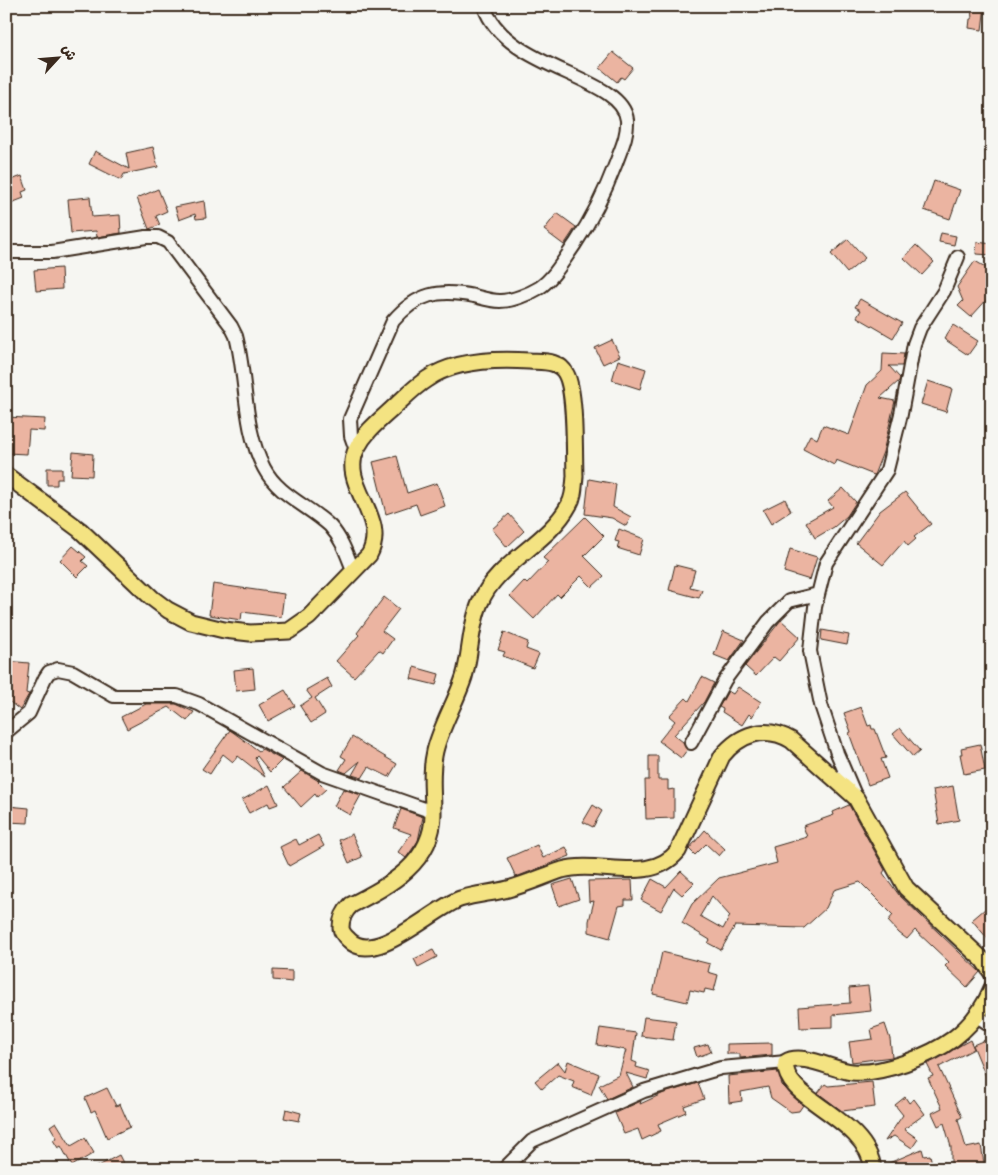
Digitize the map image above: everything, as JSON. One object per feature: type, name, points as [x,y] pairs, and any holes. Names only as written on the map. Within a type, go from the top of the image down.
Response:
[{"type":"main road","points":[[6,475],[80,530],[152,598],[191,622],[250,633],[289,631],[309,617],[353,570],[369,556],[375,545],[374,524],[354,476],[353,461],[356,450],[368,432],[418,385],[442,371],[464,364],[523,361],[551,362],[559,366],[567,374],[571,389],[575,476],[570,505],[559,519],[494,582],[479,604],[464,679],[435,750],[431,782],[433,812],[429,842],[422,853],[392,883],[345,910],[341,920],[342,932],[352,943],[365,948],[383,944],[454,902],[525,884],[562,870],[578,866],[632,871],[662,865],[671,860],[678,851],[722,756],[731,745],[747,735],[761,732],[779,733],[785,736],[856,798],[906,888],[982,960],[992,973]]},
{"type":"main road","points":[[873,1169],[872,1160],[863,1140],[804,1094],[789,1079],[786,1074],[786,1062],[798,1058],[853,1072],[881,1070],[932,1051],[953,1039],[977,1016],[992,988]]},
{"type":"street","points":[[356,450],[351,436],[350,419],[393,321],[403,308],[436,292],[452,292],[501,301],[522,296],[540,287],[559,267],[579,237],[606,189],[627,134],[627,118],[621,105],[602,89],[521,51],[500,34],[484,6]]},
{"type":"street","points":[[6,252],[52,252],[146,237],[158,237],[168,242],[231,326],[236,336],[253,431],[264,469],[279,487],[329,525],[339,538],[353,570]]},
{"type":"street","points":[[856,798],[837,753],[821,705],[810,651],[818,594],[826,563],[887,470],[901,414],[914,344],[920,328],[944,292],[958,257]]},
{"type":"street","points":[[691,743],[725,680],[768,622],[788,601],[818,594]]},
{"type":"street","points":[[6,732],[29,713],[45,678],[49,672],[58,669],[73,672],[114,696],[177,696],[199,704],[322,773],[433,812]]},
{"type":"street","points":[[977,1016],[992,1026]]},
{"type":"street","points":[[504,1169],[532,1141],[644,1091],[721,1068],[786,1062]]},
{"type":"building","points":[[971,6],[985,6],[982,30],[969,28],[970,19],[972,19]]},
{"type":"building","points":[[613,52],[633,68],[624,79],[621,77],[617,82],[600,68]]},
{"type":"building","points":[[153,147],[158,167],[124,174],[121,180],[89,164],[95,151],[129,169],[126,153]]},
{"type":"building","points":[[22,176],[27,190],[22,192],[24,198],[6,205],[6,182]]},
{"type":"building","points":[[934,181],[960,190],[950,219],[924,210]]},
{"type":"building","points":[[158,189],[167,211],[156,216],[160,225],[149,229],[137,198]]},
{"type":"building","points":[[90,197],[92,217],[120,215],[121,233],[97,237],[96,231],[71,233],[68,199]]},
{"type":"building","points":[[204,201],[206,218],[196,219],[195,214],[179,220],[175,207]]},
{"type":"building","points":[[557,213],[576,227],[564,245],[544,230]]},
{"type":"building","points":[[941,233],[956,236],[954,245],[939,242]]},
{"type":"building","points":[[848,239],[865,258],[847,273],[831,254]]},
{"type":"building","points":[[977,242],[992,244],[992,255],[976,254]]},
{"type":"building","points":[[916,245],[934,262],[922,275],[904,258]]},
{"type":"building","points":[[975,261],[992,271],[992,288],[988,293],[990,296],[971,317],[958,306],[963,301],[957,287]]},
{"type":"building","points":[[61,268],[62,289],[36,291],[34,270]]},
{"type":"building","points":[[860,299],[902,323],[893,338],[857,317],[861,310],[855,307]]},
{"type":"building","points":[[953,325],[978,341],[968,355],[944,339]]},
{"type":"building","points":[[612,340],[620,356],[603,364],[595,348]]},
{"type":"building","points":[[883,353],[904,354],[902,366],[889,366],[900,378],[899,381],[880,398],[895,401],[883,452],[874,475],[836,460],[834,465],[803,449],[810,435],[817,439],[823,425],[849,435],[867,385],[882,371]]},
{"type":"building","points":[[618,360],[646,369],[640,389],[612,380]]},
{"type":"building","points":[[928,381],[952,389],[946,412],[921,404]]},
{"type":"building","points":[[6,417],[45,419],[44,431],[29,430],[27,454],[6,453]]},
{"type":"building","points":[[73,452],[93,454],[92,476],[71,475]]},
{"type":"building","points":[[397,456],[407,493],[437,483],[445,506],[420,515],[416,504],[386,514],[373,462]]},
{"type":"building","points":[[47,468],[62,468],[62,479],[57,479],[57,485],[47,485]]},
{"type":"building","points":[[589,479],[616,484],[613,507],[631,517],[626,526],[612,518],[585,514]]},
{"type":"building","points":[[843,488],[856,502],[847,516],[834,527],[815,538],[806,522],[833,507],[828,501]]},
{"type":"building","points":[[905,492],[931,524],[914,537],[916,539],[908,546],[904,541],[883,565],[856,543],[880,511]]},
{"type":"building","points":[[785,499],[791,511],[771,524],[763,510]]},
{"type":"building","points":[[509,514],[524,531],[507,547],[492,529]]},
{"type":"building","points":[[585,517],[604,536],[584,556],[604,576],[592,587],[581,576],[560,597],[557,594],[534,619],[510,596],[524,581],[527,584],[548,562],[543,558]]},
{"type":"building","points":[[619,529],[644,539],[639,555],[617,548],[619,542],[615,541]]},
{"type":"building","points":[[73,546],[86,557],[82,561],[88,566],[77,577],[60,560]]},
{"type":"building","points":[[790,549],[817,557],[810,580],[784,572]]},
{"type":"building","points":[[675,565],[695,570],[690,587],[702,590],[699,598],[669,590]]},
{"type":"building","points":[[213,584],[284,594],[281,617],[242,612],[241,620],[209,615]]},
{"type":"building","points":[[384,597],[399,609],[382,631],[393,639],[383,653],[379,650],[354,677],[336,661],[359,635],[357,633]]},
{"type":"building","points":[[781,620],[800,637],[779,661],[774,657],[756,676],[745,666]]},
{"type":"building","points":[[822,630],[849,635],[847,645],[821,640]]},
{"type":"building","points":[[723,631],[744,640],[729,661],[714,655]]},
{"type":"building","points":[[504,632],[528,642],[526,649],[539,654],[533,668],[503,656],[505,652],[498,650]]},
{"type":"building","points":[[6,661],[29,663],[26,693],[29,694],[20,710],[6,699]]},
{"type":"building","points":[[414,667],[439,674],[436,685],[411,679]]},
{"type":"building","points":[[253,668],[255,689],[236,691],[234,670]]},
{"type":"building","points":[[702,677],[714,683],[704,702],[674,735],[683,742],[687,750],[681,758],[659,741],[675,721],[669,716],[686,698],[689,701]]},
{"type":"building","points":[[327,678],[332,687],[315,698],[325,714],[311,723],[300,706],[312,698],[306,690]]},
{"type":"building","points":[[738,687],[761,702],[752,717],[749,714],[742,725],[722,712],[723,709],[719,707],[728,691],[733,694]]},
{"type":"building","points":[[285,690],[295,706],[268,721],[259,705]]},
{"type":"building","points":[[146,704],[176,704],[194,712],[187,721],[169,707],[127,729],[121,717]]},
{"type":"building","points":[[861,707],[868,726],[871,725],[872,729],[875,729],[886,758],[881,759],[888,778],[868,785],[849,733],[851,732],[844,713]]},
{"type":"building","points":[[900,728],[920,751],[913,757],[893,734]]},
{"type":"building","points":[[230,730],[259,751],[262,749],[282,760],[270,772],[257,756],[255,758],[265,777],[238,756],[233,762],[223,754],[210,774],[202,769]]},
{"type":"building","points":[[352,737],[397,764],[389,777],[369,767],[362,778],[352,775],[360,761],[346,773],[339,770],[346,759],[341,756]]},
{"type":"building","points":[[980,744],[985,770],[964,774],[960,754],[962,754],[961,748]]},
{"type":"building","points":[[649,756],[658,756],[658,780],[668,780],[668,790],[674,789],[674,818],[646,819],[645,780],[649,780]]},
{"type":"building","points":[[302,771],[317,780],[326,789],[317,797],[315,794],[301,807],[284,787]]},
{"type":"building","points":[[269,785],[278,804],[270,807],[268,803],[249,813],[242,800]]},
{"type":"building","points":[[953,786],[959,820],[939,824],[933,790]]},
{"type":"building","points":[[343,789],[361,795],[350,815],[334,806]]},
{"type":"building","points":[[593,805],[602,811],[593,827],[583,822]]},
{"type":"building","points":[[849,805],[885,870],[883,873],[899,895],[980,972],[967,987],[945,966],[949,962],[915,930],[907,939],[899,933],[888,921],[893,915],[860,882],[834,890],[826,908],[804,928],[735,926],[721,950],[708,943],[710,940],[682,923],[692,904],[719,878],[777,863],[773,847],[807,837],[803,826],[834,815],[833,812]],"holes":[[[712,896],[730,916],[723,929],[700,916]]]},
{"type":"building","points":[[8,806],[29,808],[28,823],[7,822]]},
{"type":"building","points":[[401,809],[423,817],[418,841],[406,858],[398,852],[411,834],[394,828]]},
{"type":"building","points":[[705,830],[725,849],[719,856],[706,844],[695,855],[689,849]]},
{"type":"building","points":[[352,834],[362,857],[349,863],[339,840]]},
{"type":"building","points":[[318,835],[324,846],[289,866],[280,847],[296,839],[299,845]]},
{"type":"building","points":[[537,845],[543,858],[566,847],[570,856],[516,877],[507,858]]},
{"type":"building","points":[[681,871],[694,883],[682,895],[674,888],[661,911],[641,900],[652,879],[666,887]]},
{"type":"building","points":[[572,879],[579,899],[559,906],[552,885]]},
{"type":"building","points":[[632,880],[633,900],[625,900],[625,905],[619,906],[610,938],[589,932],[589,921],[594,901],[589,902],[588,881]]},
{"type":"building","points":[[992,903],[992,944],[972,920]]},
{"type":"building","points":[[433,950],[437,957],[418,967],[414,959]]},
{"type":"building","points":[[662,952],[710,964],[708,972],[718,975],[714,991],[705,989],[704,993],[690,990],[687,1002],[653,994]]},
{"type":"building","points":[[273,970],[292,971],[292,982],[273,980]]},
{"type":"building","points":[[868,986],[871,1011],[833,1015],[833,1027],[800,1028],[799,1007],[850,1003],[849,988]]},
{"type":"building","points":[[644,1017],[676,1021],[673,1040],[641,1036]]},
{"type":"building","points":[[885,1024],[890,1039],[892,1057],[852,1062],[849,1042],[873,1039],[871,1029]]},
{"type":"building","points":[[600,1028],[636,1033],[632,1061],[637,1063],[636,1067],[650,1071],[647,1079],[626,1073],[633,1087],[607,1099],[599,1085],[619,1075],[626,1050],[597,1045]]},
{"type":"building","points":[[992,1037],[992,1091],[973,1045]]},
{"type":"building","points":[[970,1040],[974,1049],[939,1067],[962,1117],[958,1119],[966,1148],[981,1145],[985,1169],[951,1169],[951,1147],[944,1123],[938,1126],[932,1113],[942,1108],[928,1078],[933,1076],[927,1064]]},
{"type":"building","points":[[772,1043],[772,1055],[740,1058],[740,1054],[727,1054],[727,1044]]},
{"type":"building","points":[[708,1044],[711,1052],[697,1057],[694,1048]]},
{"type":"building","points":[[568,1061],[599,1074],[591,1095],[572,1087],[574,1081],[558,1075],[542,1089],[535,1081],[558,1062],[565,1071]]},
{"type":"building","points":[[778,1071],[782,1085],[803,1105],[799,1111],[791,1112],[771,1098],[768,1087],[741,1092],[742,1101],[729,1103],[728,1076]]},
{"type":"building","points":[[872,1082],[875,1107],[842,1111],[818,1093],[825,1084],[828,1086]]},
{"type":"building","points":[[698,1083],[704,1099],[684,1106],[686,1112],[658,1124],[661,1131],[642,1140],[638,1129],[624,1134],[615,1113],[641,1101],[640,1104],[664,1093]]},
{"type":"building","points":[[107,1088],[116,1106],[120,1104],[130,1127],[107,1138],[95,1110],[91,1112],[85,1098]]},
{"type":"building","points":[[905,1097],[909,1103],[914,1099],[925,1114],[904,1129],[918,1139],[912,1148],[894,1136],[885,1141],[903,1115],[895,1105]]},
{"type":"building","points":[[286,1109],[301,1113],[299,1121],[284,1118]]},
{"type":"building","points":[[56,1122],[71,1146],[85,1138],[94,1153],[72,1166],[61,1146],[58,1148],[53,1140],[57,1138],[50,1126]]},
{"type":"building","points":[[922,1149],[924,1156],[930,1155],[933,1168],[914,1169],[913,1165],[904,1169],[882,1169],[882,1166]]},
{"type":"building","points":[[119,1155],[126,1169],[93,1169]]}]
